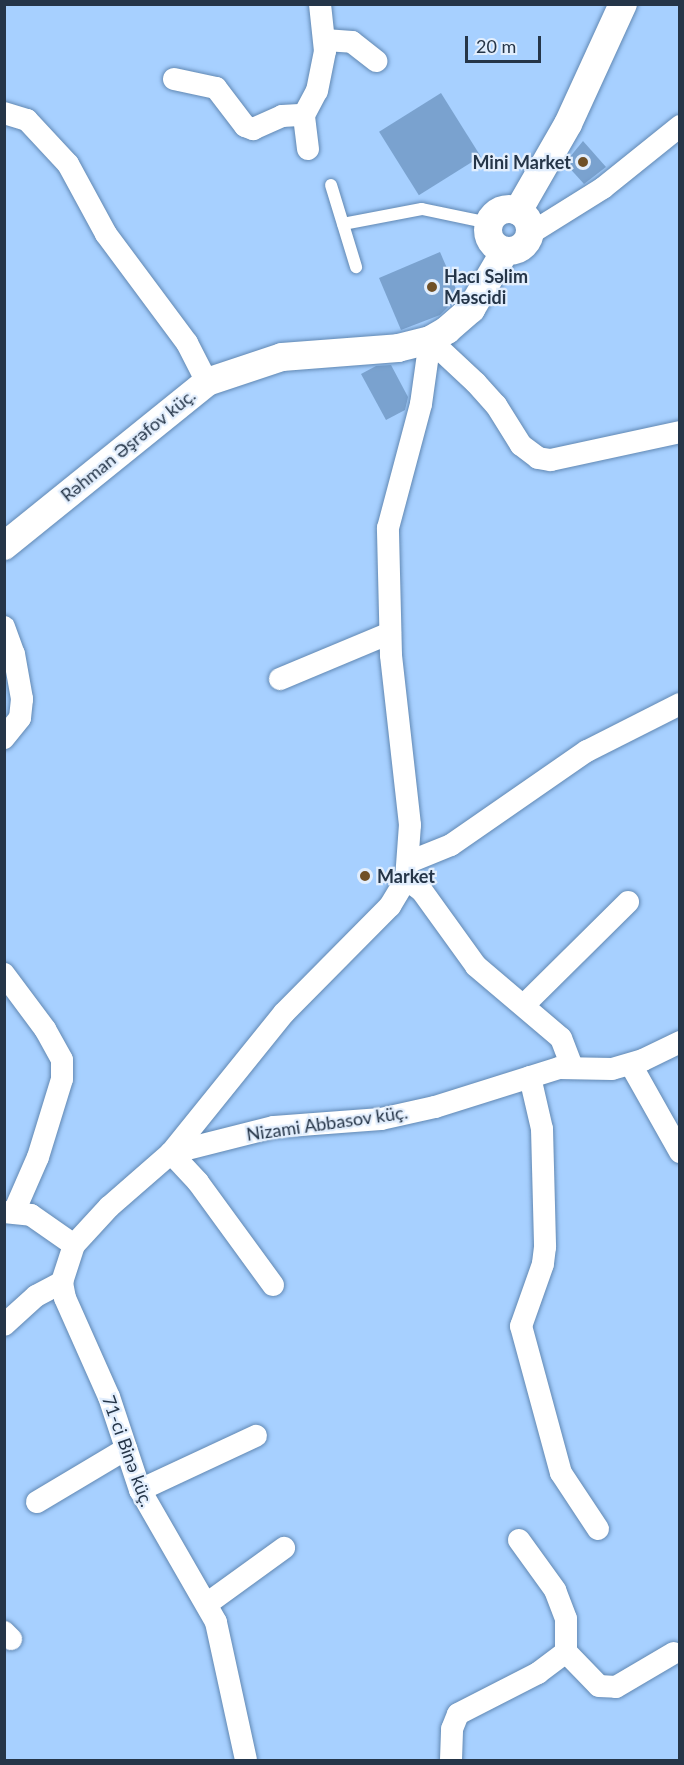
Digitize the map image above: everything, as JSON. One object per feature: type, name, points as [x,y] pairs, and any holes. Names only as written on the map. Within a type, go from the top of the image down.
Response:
[{"type":"street","points":[[308,149],[304,115],[322,74],[325,40],[320,4]]},
{"type":"street","points":[[524,222],[501,210],[489,223],[490,240],[505,251],[522,248],[524,222],[623,4]]},
{"type":"street","points":[[325,40],[352,42],[376,61]]},
{"type":"street","points":[[174,79],[216,88],[245,126],[253,129],[282,116],[304,115]]},
{"type":"street","points":[[4,113],[27,120],[68,164],[106,234],[187,344],[207,382]]},
{"type":"street","points":[[524,222],[603,188],[680,126]]},
{"type":"street","name":"Rəhman Əşrəfov küç.","points":[[4,546],[207,382],[282,357],[398,348],[430,340],[471,309],[505,251]]},
{"type":"street","points":[[430,340],[476,383],[521,445],[538,458],[551,460],[680,432]]},
{"type":"street","points":[[273,1285],[198,1182],[171,1153],[284,1013],[390,906],[407,870],[409,805],[390,633],[388,528],[421,404],[430,340]]},
{"type":"street","points":[[4,627],[14,654],[22,699],[20,718],[4,738]]},
{"type":"street","points":[[280,679],[390,633]]},
{"type":"street","points":[[407,870],[451,845],[587,751],[680,704]]},
{"type":"street","points":[[407,870],[476,966],[525,1004],[561,1038],[572,1066]]},
{"type":"street","points":[[525,1004],[628,903]]},
{"type":"street","points":[[4,974],[45,1029],[62,1060],[62,1079],[38,1156],[9,1212],[48,1225],[74,1245],[62,1282],[36,1296],[4,1325]]},
{"type":"street","name":"Nizami Abbasov küç.","points":[[74,1245],[110,1207],[171,1153],[273,1127],[381,1119],[572,1066],[612,1069],[631,1065],[680,1042]]},
{"type":"street","points":[[631,1065],[680,1152]]},
{"type":"street","points":[[530,1077],[542,1129],[546,1247],[543,1264],[521,1326],[561,1473],[598,1529]]},
{"type":"street","name":"71-ci Binə küç.","points":[[62,1282],[71,1315],[109,1397],[140,1490],[168,1542],[208,1603],[225,1652],[246,1761]]},
{"type":"street","points":[[140,1490],[256,1436]]},
{"type":"street","points":[[37,1502],[126,1449]]},
{"type":"street","points":[[519,1540],[555,1590],[566,1619],[566,1652],[599,1686],[616,1687],[674,1653]]},
{"type":"street","points":[[208,1603],[284,1548]]},
{"type":"street","points":[[451,1761],[452,1729],[458,1714],[538,1673],[566,1652]]},
{"type":"lane","points":[[331,185],[356,267]]},
{"type":"lane","points":[[343,224],[422,209],[489,223]]},
{"type":"building","points":[[441,93],[481,157],[419,195],[379,132]]},
{"type":"building","points":[[583,141],[606,167],[584,184],[565,163]]},
{"type":"building","points":[[440,252],[459,296],[440,315],[401,330],[379,278]]},
{"type":"building","points":[[391,365],[408,397],[405,410],[386,420],[361,374],[376,366]]},
{"type":"place","name":"Mini Market","points":[[583,162]]},
{"type":"place","name":"Hacı Səlim Məscidi","points":[[432,287]]},
{"type":"place","name":"Market","points":[[365,876]]}]
